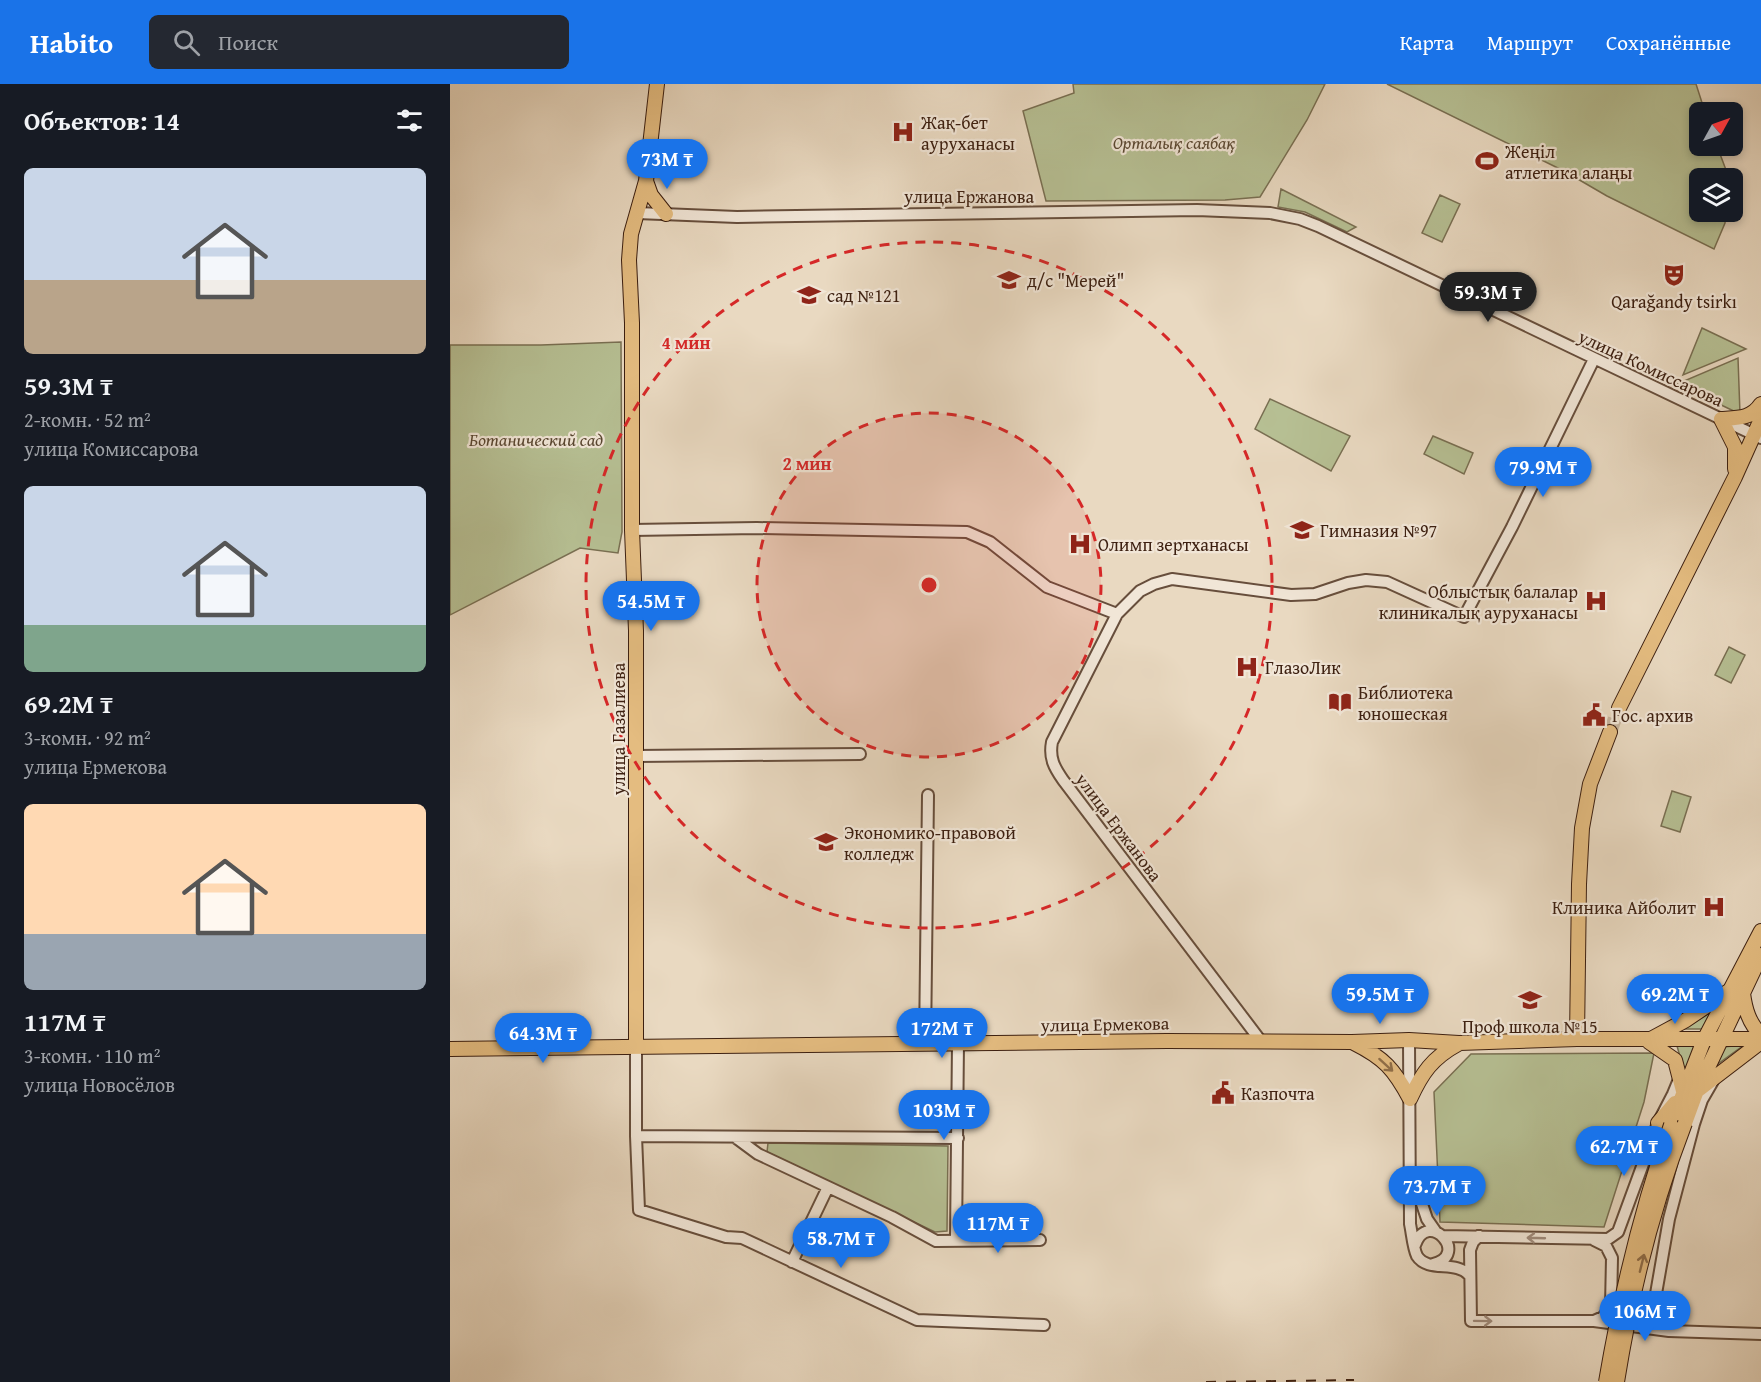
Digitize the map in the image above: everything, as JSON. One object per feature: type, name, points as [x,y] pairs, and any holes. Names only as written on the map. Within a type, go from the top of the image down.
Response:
[{"type":"main road","name":"улица Газалиева","points":[[636,1047],[636,631],[632,530],[632,323],[629,261],[631,234],[646,181],[657,84]]},
{"type":"main road","points":[[646,181],[651,195],[666,214]]},
{"type":"main road","points":[[1735,477],[1735,447],[1721,419],[1747,417],[1761,404]]},
{"type":"main road","points":[[1619,708],[1757,436],[1761,419]]},
{"type":"main road","points":[[1576,1040],[1582,828],[1590,784],[1610,732]]},
{"type":"main road","points":[[1606,1382],[1618,1316],[1664,1124],[1690,1092],[1720,1039],[1761,931]]},
{"type":"main road","points":[[1617,1382],[1646,1246],[1672,1158],[1690,1124],[1690,1092],[1704,1040],[1761,955]]},
{"type":"main road","points":[[1690,1092],[1714,1079],[1761,1039],[1745,1012],[1738,991]]},
{"type":"main road","points":[[1690,1092],[1680,1076],[1675,1060],[1647,1041],[1738,991]]},
{"type":"main road","name":"улица Ермекова","points":[[450,1049],[1260,1040],[1352,1042],[1409,1040],[1459,1043],[1761,1039]]},
{"type":"main road","points":[[1352,1042],[1373,1052],[1397,1074],[1410,1099]]},
{"type":"main road","points":[[1410,1099],[1420,1077],[1441,1053],[1459,1043]]},
{"type":"street","name":"улица Ержанова","points":[[637,213],[736,217],[1232,210],[1270,213],[1300,219]]},
{"type":"street","name":"улица Комиссарова","points":[[1300,219],[1340,236],[1757,436]]},
{"type":"street","name":"улица Ержанова","points":[[1260,1040],[1053,766],[1050,755],[1052,742],[1117,614],[1140,591],[1154,584],[1172,579],[1291,595],[1315,594],[1348,583],[1366,580],[1387,582],[1464,617],[1512,527],[1594,359]]},
{"type":"street","points":[[632,530],[757,528],[967,532],[990,542],[1047,587],[1117,614]]},
{"type":"street","points":[[636,756],[860,754]]},
{"type":"street","points":[[926,1044],[928,795]]},
{"type":"street","points":[[1409,1040],[1410,1224],[1416,1255],[1428,1264],[1461,1268],[1469,1275]]},
{"type":"street","points":[[956,1239],[958,1044]]},
{"type":"street","name":"улица Газалиева","points":[[636,1047],[639,1210],[726,1237],[742,1238],[792,1262]]},
{"type":"street","points":[[1415,1245],[1422,1234],[1608,1239],[1618,1232],[1664,1124],[1680,1076]]},
{"type":"street","points":[[1639,1327],[1653,1311],[1690,1124],[1714,1079]]},
{"type":"street","points":[[636,1136],[958,1138]]},
{"type":"street","points":[[735,1137],[759,1154],[892,1217],[936,1241],[956,1239],[1040,1240]]},
{"type":"street","points":[[1410,1168],[1427,1219],[1448,1245],[1443,1260],[1433,1264]]},
{"type":"street","points":[[828,1187],[792,1262],[917,1320],[1044,1325]]},
{"type":"street","points":[[1479,1236],[1473,1242],[1470,1251],[1471,1321],[1594,1321],[1669,1331],[1761,1334]]},
{"type":"street","points":[[1594,1240],[1606,1246],[1612,1258],[1611,1306],[1614,1313],[1626,1324]]},
{"type":"street","points":[[1594,1321],[1603,1317],[1611,1306]]},
{"type":"street","points":[[1653,1311],[1662,1326],[1669,1331]]},
{"type":"green space","name":"Орталық саябақ","points":[[1073,84],[1325,84],[1307,120],[1260,197],[1225,200],[1046,201],[1023,111],[1074,93]]},
{"type":"green space","points":[[1387,84],[1696,84],[1702,102],[1689,102],[1689,156],[1721,156],[1725,168],[1689,168],[1689,222],[1725,223],[1714,249],[1607,196],[1564,171]]},
{"type":"green space","points":[[1281,189],[1356,227],[1347,232],[1305,212],[1278,207]]},
{"type":"green space","points":[[1440,195],[1460,204],[1442,242],[1422,233]]},
{"type":"green space","points":[[1702,328],[1746,349],[1683,375]]},
{"type":"green space","name":"Ботанический сад","points":[[621,342],[622,532],[618,553],[580,548],[450,615],[450,345]]},
{"type":"green space","points":[[1738,358],[1740,414],[1677,384]]},
{"type":"green space","points":[[1270,399],[1350,436],[1331,471],[1255,429]]},
{"type":"green space","points":[[1433,436],[1473,453],[1464,474],[1424,454]]},
{"type":"green space","points":[[1729,647],[1745,655],[1731,683],[1715,675]]},
{"type":"green space","points":[[1672,791],[1691,797],[1680,832],[1661,826]]},
{"type":"green space","points":[[1714,1010],[1705,1029],[1684,1029]]},
{"type":"green space","points":[[1744,1045],[1715,1066],[1723,1047]]},
{"type":"green space","points":[[1677,1046],[1697,1046],[1685,1074]]},
{"type":"green space","points":[[1654,1053],[1644,1102],[1604,1227],[1440,1222],[1434,1092],[1471,1054]]},
{"type":"green space","points":[[768,1143],[948,1146],[947,1231],[935,1232],[767,1152]]},
{"type":"tunnel","points":[[1610,732],[1619,708]]},
{"type":"railway","points":[[1206,1382],[1354,1380]]},
{"type":"place","name":"Жақ-бет ауруханасы","points":[[903,132]]},
{"type":"place","name":"Жеңіл атлетика алаңы","points":[[1487,161]]},
{"type":"place","name":"Qarağandy tsirkı","points":[[1674,275]]},
{"type":"place","name":"д/с \"Мерей\"","points":[[1009,280]]},
{"type":"place","name":"сад №121","points":[[809,295]]},
{"type":"place","name":"Гимназия №97","points":[[1302,530]]},
{"type":"place","name":"Олимп зертханасы","points":[[1080,544]]},
{"type":"place","name":"Облыстық балалар клиникалық ауруханасы","points":[[1596,601]]},
{"type":"place","name":"ГлазоЛик","points":[[1247,667]]},
{"type":"place","name":"Библиотека юношеская","points":[[1340,702]]},
{"type":"place","name":"Гос. архив","points":[[1594,715]]},
{"type":"place","name":"Экономико-правовой колледж","points":[[826,842]]},
{"type":"place","name":"Клиника Айболит","points":[[1714,907]]},
{"type":"place","name":"Проф школа №15","points":[[1530,1000]]},
{"type":"place","name":"Казпочта","points":[[1223,1093]]}]
